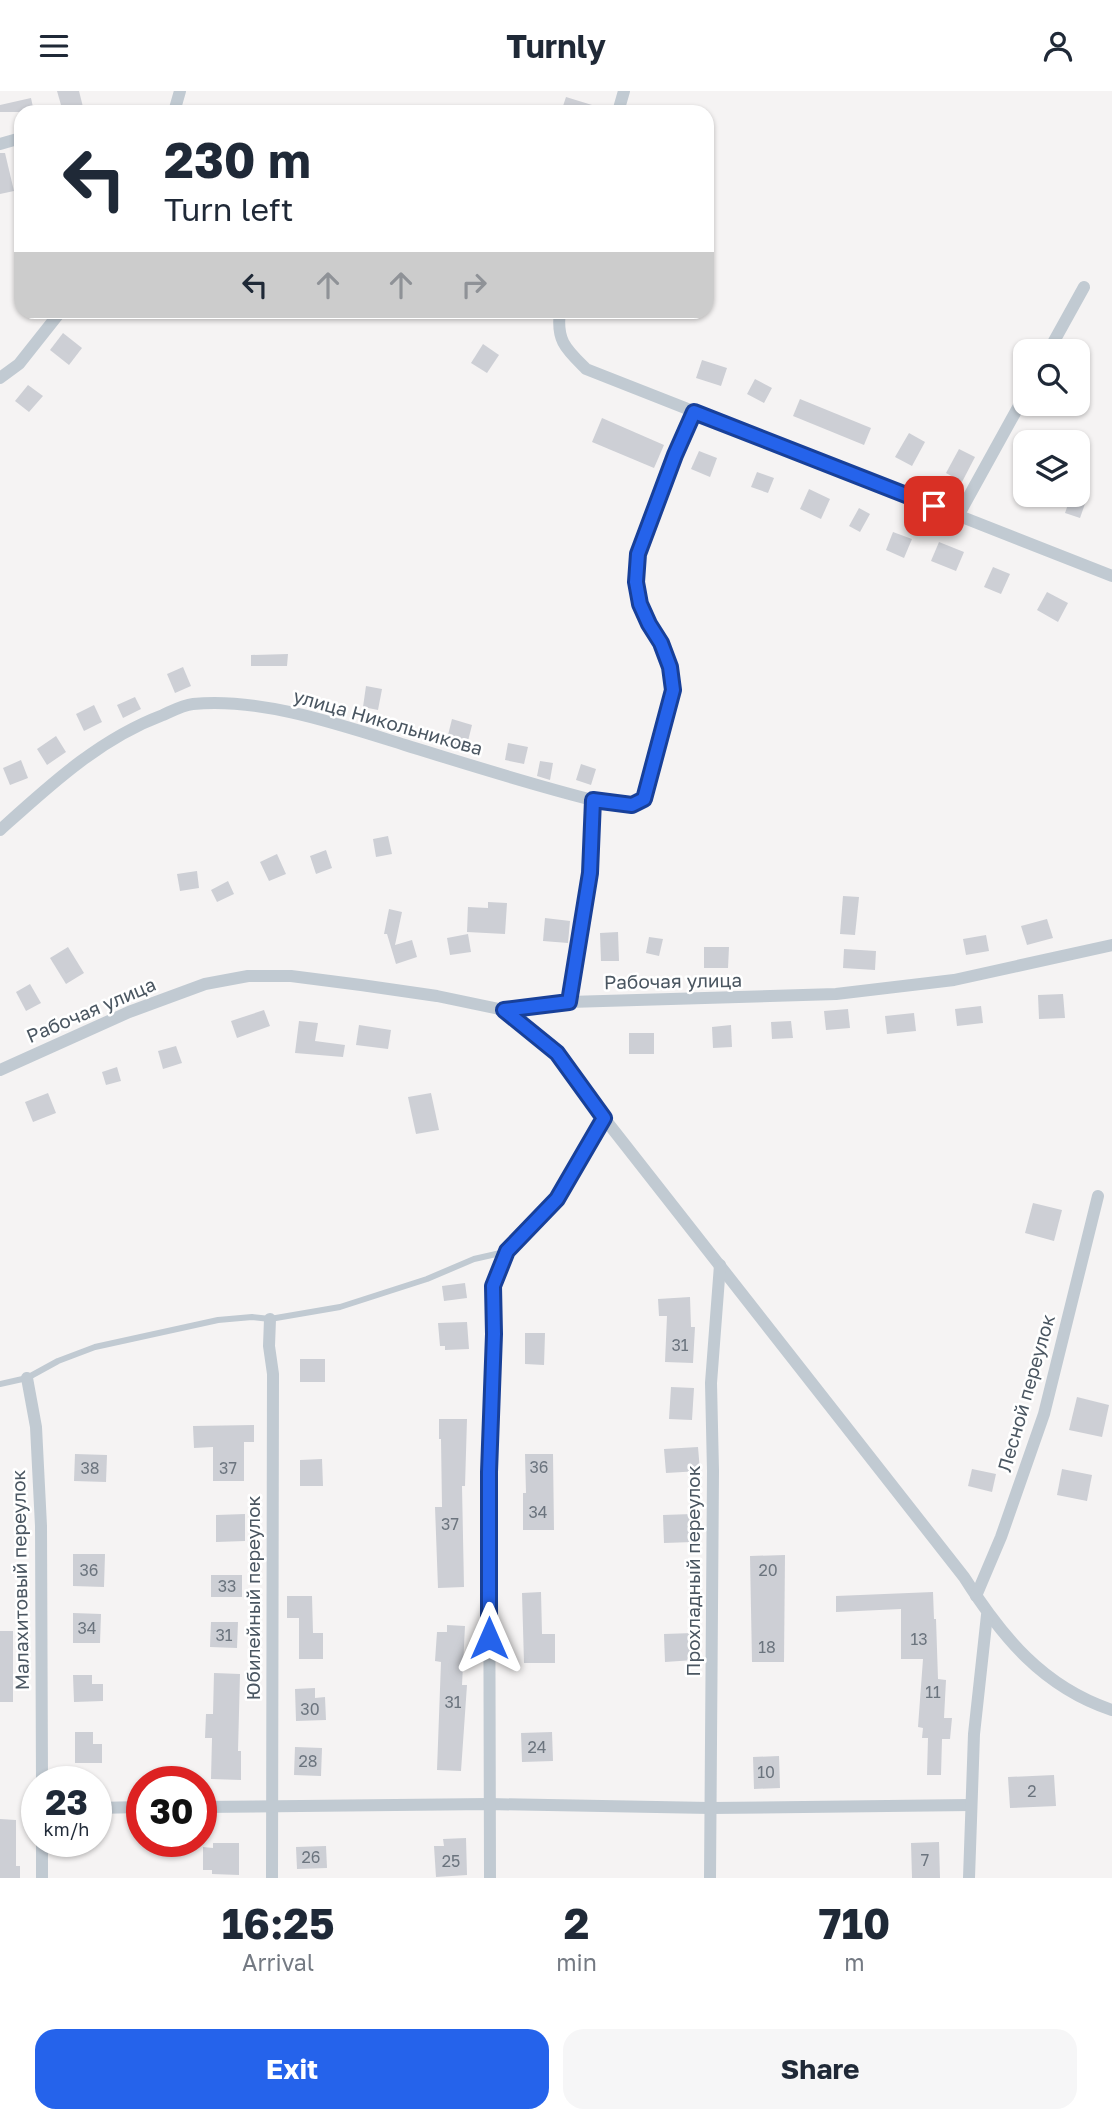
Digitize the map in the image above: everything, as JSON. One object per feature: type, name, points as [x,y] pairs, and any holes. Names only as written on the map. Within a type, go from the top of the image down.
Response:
[{"type":"street","points":[[1055,339],[1084,287]]},
{"type":"street","points":[[0,378],[19,364],[55,319]]},
{"type":"street","points":[[559,319],[558,329],[566,349],[586,369],[1112,576]]},
{"type":"street","points":[[958,516],[1013,416]]},
{"type":"street","name":"улица Никольникова","points":[[0,831],[52,782],[96,748],[144,722],[191,704],[246,705],[310,716],[593,800]]},
{"type":"street","name":"Рабочая улица","points":[[0,1070],[129,1012],[205,984],[248,977],[291,976],[437,996],[504,1010],[569,1002],[836,994],[954,980],[1112,945]]},
{"type":"street","points":[[504,1010],[557,1053],[604,1118],[956,1566],[988,1615],[1013,1644],[1057,1684],[1090,1702],[1112,1710]]},
{"type":"street","points":[[490,1878],[489,1472],[493,1286],[507,1251],[557,1199],[604,1118]]},
{"type":"street","name":"Лесной переулок","points":[[976,1596],[1001,1537],[1044,1415],[1098,1196]]},
{"type":"street","name":"Прохладный переулок","points":[[710,1878],[713,1471],[711,1383],[720,1265]]},
{"type":"street","name":"Юбилейный переулок","points":[[270,1319],[269,1346],[273,1374],[272,1878]]},
{"type":"street","name":"Малахитовый переулок","points":[[27,1378],[36,1427],[41,1526],[42,1766]]},
{"type":"street","points":[[969,1878],[975,1722],[988,1615]]},
{"type":"street","points":[[217,1807],[489,1804],[710,1808],[971,1805]]},
{"type":"street","points":[[42,1857],[42,1878]]},
{"type":"lane","points":[[569,1002],[590,873],[593,800],[632,805],[644,799],[673,690],[670,667],[661,643],[640,604],[636,582],[638,554],[694,412]]},
{"type":"lane","points":[[0,1384],[27,1378],[58,1361],[95,1347],[218,1320],[252,1317],[270,1319],[340,1307],[427,1279],[474,1259],[507,1251]]},
{"type":"building","points":[[57,91],[79,91],[82,105],[61,105]]},
{"type":"building","points":[[566,97],[592,105],[563,105]]},
{"type":"building","points":[[31,98],[32,105],[14,105],[14,112],[0,112],[0,105]]},
{"type":"building","points":[[0,153],[5,153],[14,191],[0,194]]},
{"type":"building","points":[[63,333],[82,348],[69,365],[50,350]]},
{"type":"building","points":[[483,344],[499,355],[487,373],[471,363]]},
{"type":"building","points":[[702,360],[727,368],[721,386],[696,378]]},
{"type":"building","points":[[755,379],[772,388],[764,403],[747,394]]},
{"type":"building","points":[[28,385],[43,396],[29,412],[15,401]]},
{"type":"building","points":[[800,399],[871,428],[864,445],[793,416]]},
{"type":"building","points":[[602,418],[664,445],[654,468],[592,442]]},
{"type":"building","points":[[909,433],[925,442],[912,466],[895,457]]},
{"type":"building","points":[[959,449],[975,457],[962,482],[946,473]]},
{"type":"building","points":[[699,451],[717,458],[710,477],[691,469]]},
{"type":"building","points":[[757,472],[774,478],[768,493],[751,487]]},
{"type":"building","points":[[809,489],[830,499],[821,519],[800,509]]},
{"type":"building","points":[[1067,507],[1084,507],[1080,518],[1065,513]]},
{"type":"building","points":[[859,508],[870,514],[860,532],[849,526]]},
{"type":"building","points":[[893,532],[912,539],[904,558],[886,550]]},
{"type":"building","points":[[939,542],[964,552],[956,571],[931,561]]},
{"type":"building","points":[[993,567],[1010,574],[1001,594],[984,587]]},
{"type":"building","points":[[1047,592],[1068,603],[1058,622],[1037,610]]},
{"type":"building","points":[[288,654],[287,666],[251,666],[251,655]]},
{"type":"building","points":[[183,667],[191,686],[175,693],[167,674]]},
{"type":"building","points":[[366,686],[382,689],[378,710],[363,707]]},
{"type":"building","points":[[135,697],[141,709],[123,718],[117,705]]},
{"type":"building","points":[[94,705],[102,722],[84,731],[76,714]]},
{"type":"building","points":[[452,719],[472,725],[466,749],[446,743]]},
{"type":"building","points":[[56,736],[66,752],[47,765],[37,749]]},
{"type":"building","points":[[508,743],[528,747],[524,764],[505,760]]},
{"type":"building","points":[[21,760],[28,778],[10,785],[3,768]]},
{"type":"building","points":[[540,761],[553,763],[550,780],[537,776]]},
{"type":"building","points":[[581,764],[596,769],[591,785],[576,780]]},
{"type":"building","points":[[388,836],[392,854],[376,857],[373,839]]},
{"type":"building","points":[[326,850],[332,868],[316,874],[310,856]]},
{"type":"building","points":[[277,854],[286,874],[269,881],[260,862]]},
{"type":"building","points":[[197,871],[199,888],[180,891],[177,874]]},
{"type":"building","points":[[228,881],[234,894],[217,902],[211,890]]},
{"type":"building","points":[[843,896],[859,897],[855,935],[840,934]]},
{"type":"building","points":[[488,902],[507,903],[505,934],[467,932],[468,907],[488,908]]},
{"type":"building","points":[[389,909],[402,912],[395,945],[412,940],[417,957],[396,964],[387,934],[384,934]]},
{"type":"building","points":[[545,918],[570,921],[568,943],[543,941]]},
{"type":"building","points":[[1047,919],[1053,938],[1027,945],[1021,926]]},
{"type":"building","points":[[618,932],[619,961],[601,961],[600,933]]},
{"type":"building","points":[[468,934],[471,952],[450,955],[447,938]]},
{"type":"building","points":[[986,935],[989,951],[966,955],[963,939]]},
{"type":"building","points":[[649,937],[663,939],[659,956],[646,953]]},
{"type":"building","points":[[68,947],[84,973],[66,984],[50,958]]},
{"type":"building","points":[[704,947],[729,947],[728,968],[704,968]]},
{"type":"building","points":[[844,949],[876,951],[875,970],[843,968]]},
{"type":"building","points":[[30,984],[41,1003],[26,1011],[16,992]]},
{"type":"building","points":[[1063,994],[1065,1018],[1039,1019],[1038,995]]},
{"type":"building","points":[[981,1006],[983,1023],[957,1026],[955,1009]]},
{"type":"building","points":[[848,1009],[850,1028],[826,1030],[824,1011]]},
{"type":"building","points":[[264,1010],[270,1026],[237,1038],[231,1021]]},
{"type":"building","points":[[914,1013],[916,1031],[887,1034],[885,1016]]},
{"type":"building","points":[[299,1021],[318,1023],[315,1041],[345,1045],[343,1057],[295,1053]]},
{"type":"building","points":[[791,1021],[793,1038],[772,1039],[771,1022]]},
{"type":"building","points":[[359,1025],[391,1030],[388,1049],[356,1045]]},
{"type":"building","points":[[731,1025],[732,1047],[713,1048],[712,1027]]},
{"type":"building","points":[[629,1033],[654,1033],[654,1054],[629,1054]]},
{"type":"building","points":[[176,1046],[182,1063],[163,1069],[158,1051]]},
{"type":"building","points":[[117,1067],[121,1081],[106,1085],[102,1072]]},
{"type":"building","points":[[48,1093],[56,1113],[33,1122],[25,1102]]},
{"type":"building","points":[[431,1093],[439,1130],[416,1134],[408,1097]]},
{"type":"building","points":[[1033,1203],[1062,1210],[1054,1241],[1025,1233]]},
{"type":"building","points":[[465,1283],[467,1298],[444,1301],[442,1286]]},
{"type":"building","points":[[690,1297],[691,1327],[695,1327],[693,1363],[665,1362],[667,1316],[659,1316],[658,1299]]},
{"type":"building","points":[[467,1322],[469,1349],[445,1350],[445,1346],[440,1346],[438,1323]]},
{"type":"building","points":[[525,1333],[545,1333],[544,1365],[525,1364]]},
{"type":"building","points":[[300,1359],[325,1359],[325,1382],[300,1382]]},
{"type":"building","points":[[671,1387],[694,1388],[692,1420],[669,1419]]},
{"type":"building","points":[[1077,1397],[1109,1405],[1102,1437],[1069,1430]]},
{"type":"building","points":[[439,1419],[467,1419],[465,1486],[462,1486],[464,1587],[438,1588],[435,1507],[442,1507]]},
{"type":"building","points":[[254,1425],[254,1442],[244,1442],[244,1481],[213,1481],[213,1447],[194,1448],[193,1426]]},
{"type":"building","points":[[698,1447],[700,1471],[666,1473],[664,1449]]},
{"type":"building","points":[[75,1454],[107,1455],[106,1482],[74,1481]]},
{"type":"building","points":[[525,1454],[553,1454],[554,1530],[523,1530]]},
{"type":"building","points":[[322,1459],[323,1486],[300,1486],[300,1460]]},
{"type":"building","points":[[972,1469],[996,1474],[992,1492],[968,1486]]},
{"type":"building","points":[[1062,1469],[1092,1475],[1087,1501],[1057,1495]]},
{"type":"building","points":[[245,1514],[245,1541],[216,1542],[216,1515]]},
{"type":"building","points":[[692,1514],[693,1542],[664,1543],[663,1515]]},
{"type":"building","points":[[73,1554],[105,1554],[104,1587],[73,1586]]},
{"type":"building","points":[[785,1555],[784,1662],[752,1662],[750,1556]]},
{"type":"building","points":[[211,1575],[242,1575],[242,1597],[211,1597]]},
{"type":"building","points":[[541,1592],[542,1634],[555,1634],[555,1663],[524,1663],[522,1593]]},
{"type":"building","points":[[933,1592],[938,1679],[946,1680],[944,1718],[952,1718],[950,1739],[942,1739],[941,1775],[927,1775],[928,1738],[922,1738],[923,1728],[918,1727],[923,1659],[901,1659],[901,1609],[836,1612],[836,1596]]},
{"type":"building","points":[[287,1596],[312,1596],[313,1633],[323,1633],[323,1659],[299,1659],[299,1618],[287,1618]]},
{"type":"building","points":[[73,1613],[101,1614],[100,1643],[73,1643]]},
{"type":"building","points":[[211,1622],[238,1622],[237,1648],[210,1647]]},
{"type":"building","points":[[447,1625],[465,1626],[462,1685],[467,1685],[461,1771],[437,1770],[441,1662],[435,1661],[437,1632],[447,1632]]},
{"type":"building","points":[[0,1631],[13,1631],[13,1702],[0,1702]]},
{"type":"building","points":[[693,1633],[694,1660],[665,1662],[664,1634]]},
{"type":"building","points":[[214,1673],[240,1674],[238,1751],[241,1751],[241,1780],[217,1779],[217,1766],[211,1766],[212,1738],[205,1738],[206,1714],[213,1714]]},
{"type":"building","points":[[73,1675],[92,1675],[92,1684],[103,1684],[103,1701],[74,1702]]},
{"type":"building","points":[[315,1688],[315,1698],[325,1697],[326,1720],[296,1721],[295,1689]]},
{"type":"building","points":[[75,1732],[93,1732],[93,1744],[102,1744],[102,1763],[75,1763]]},
{"type":"building","points":[[552,1732],[553,1761],[522,1762],[521,1733]]},
{"type":"building","points":[[295,1747],[322,1748],[321,1776],[294,1775]]},
{"type":"building","points":[[779,1756],[780,1788],[754,1789],[753,1757]]},
{"type":"building","points":[[1054,1775],[1056,1806],[1010,1808],[1008,1777]]},
{"type":"building","points":[[0,1819],[16,1820],[16,1866],[20,1866],[20,1878],[0,1878]]},
{"type":"building","points":[[466,1838],[467,1875],[436,1877],[434,1846],[444,1846],[443,1839]]},
{"type":"building","points":[[939,1842],[940,1878],[912,1878],[911,1843]]},
{"type":"building","points":[[217,1843],[239,1843],[239,1875],[212,1874],[212,1870],[203,1870],[203,1857],[217,1857]]},
{"type":"building","points":[[326,1846],[327,1868],[297,1869],[296,1847]]},
{"type":"route","points":[[489,1638],[493,1286],[507,1251],[557,1199],[604,1118],[557,1053],[504,1010],[569,1002],[590,873],[593,800],[632,805],[644,799],[673,690],[670,667],[661,643],[640,604],[636,582],[638,554],[675,455],[694,412],[934,506]]}]
